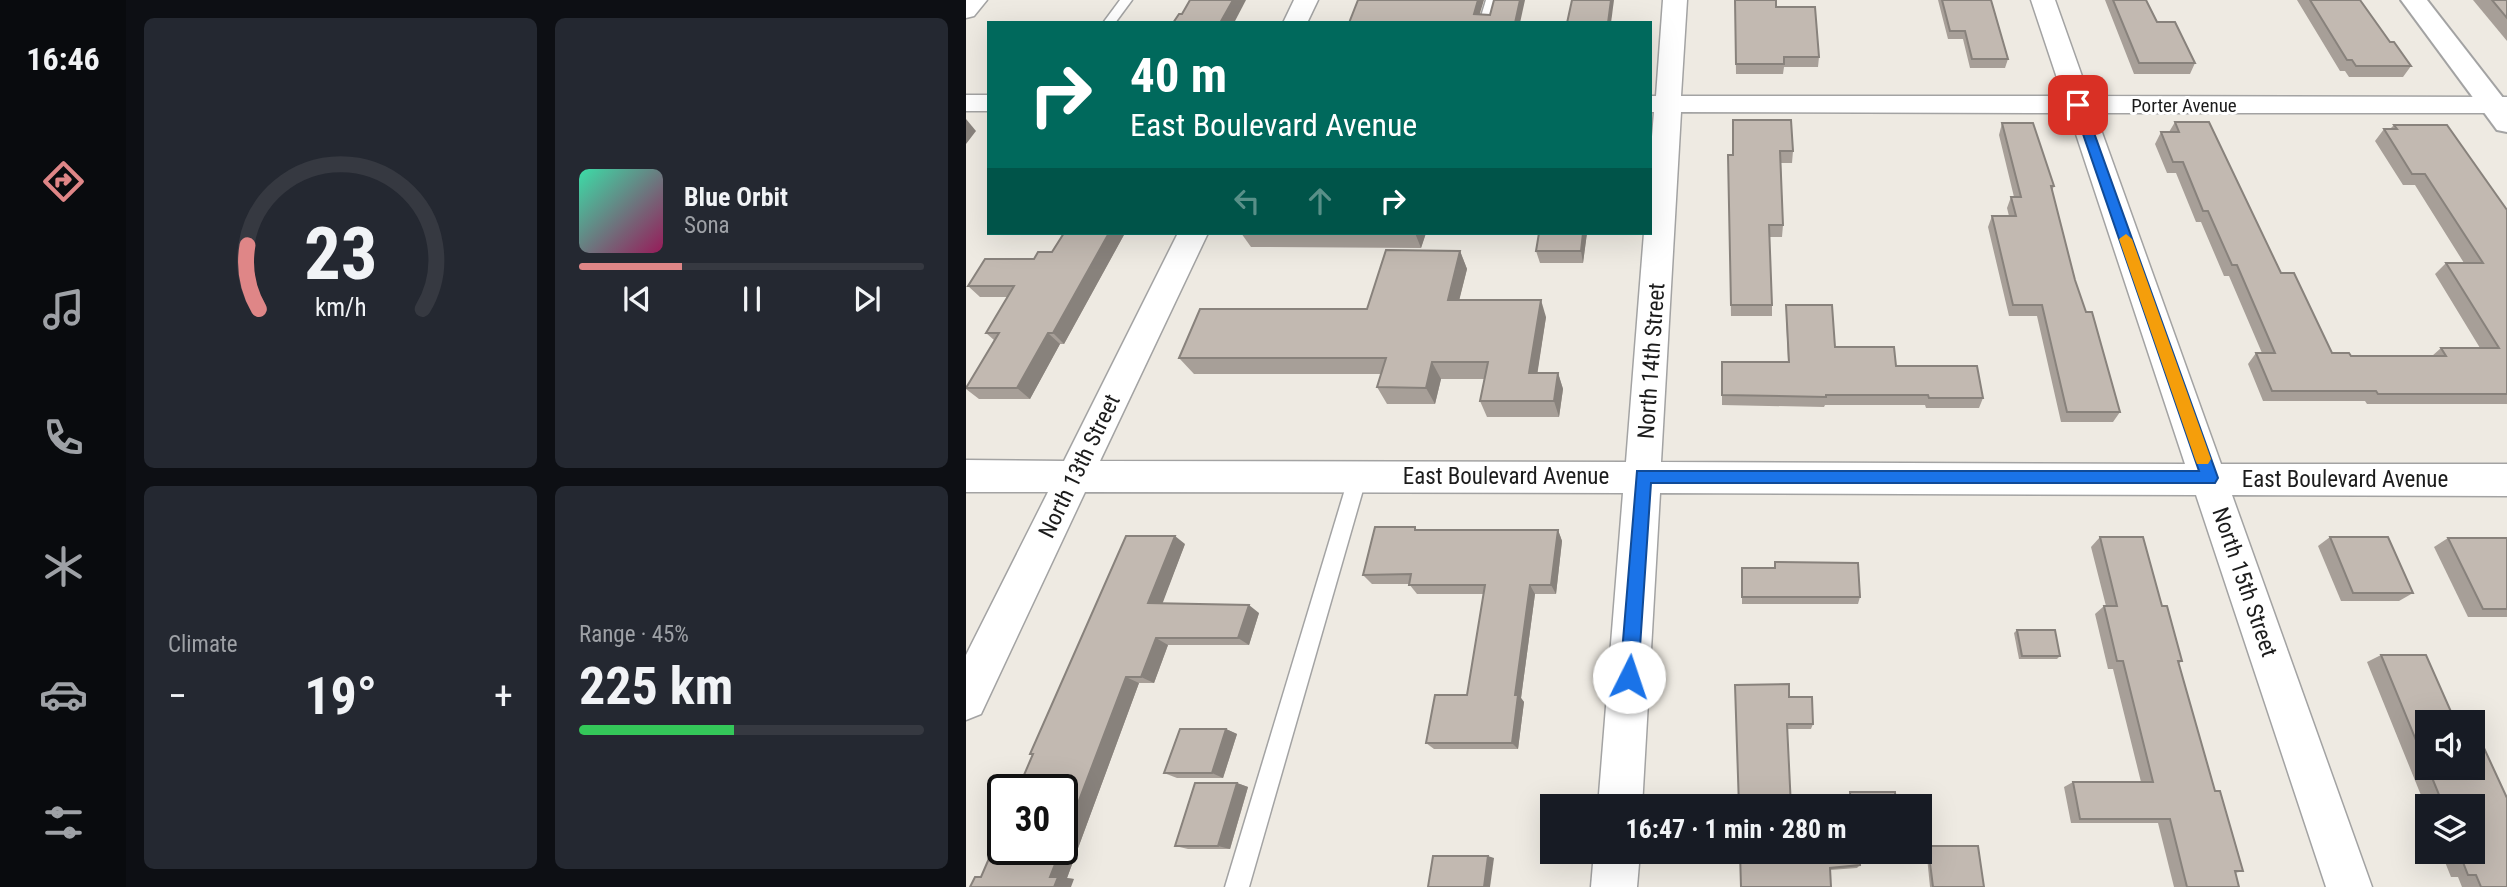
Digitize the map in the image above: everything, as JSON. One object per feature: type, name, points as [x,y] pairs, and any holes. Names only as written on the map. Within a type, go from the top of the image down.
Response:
[{"type":"street","points":[[966,11],[975,0]]},
{"type":"street","points":[[1296,21],[1306,0]]},
{"type":"street","name":"North 14th Street","points":[[1621,794],[1643,476],[1659,104],[1675,0]]},
{"type":"street","name":"North 15th Street","points":[[2043,0],[2349,887]]},
{"type":"street","points":[[2414,0],[2503,111]]},
{"type":"street","points":[[966,103],[987,103]]},
{"type":"street","name":"Porter Avenue","points":[[1659,104],[2078,105],[2503,111]]},
{"type":"street","name":"North 13th Street","points":[[967,694],[1192,235]]},
{"type":"street","name":"East Boulevard Avenue","points":[[966,476],[2507,480]]},
{"type":"street","points":[[1614,887],[1616,864]]},
{"type":"lane","points":[[1110,21],[1126,0]]},
{"type":"lane","points":[[1486,21],[1492,0]]},
{"type":"lane","points":[[1237,887],[1359,476]]},
{"type":"building","points":[[1190,0],[1233,0],[1221,21],[1174,21]]},
{"type":"building","points":[[1358,0],[1478,0],[1474,14],[1490,15],[1494,0],[1520,0],[1515,21],[1350,21]]},
{"type":"building","points":[[1572,0],[1611,0],[1608,21],[1567,21]]},
{"type":"building","points":[[1735,0],[1776,0],[1776,7],[1815,7],[1819,57],[1784,57],[1784,64],[1736,64]]},
{"type":"building","points":[[1942,0],[1991,0],[2008,59],[1972,59],[1965,31],[1950,31]]},
{"type":"building","points":[[2113,0],[2146,0],[2157,22],[2175,22],[2195,63],[2139,63]]},
{"type":"building","points":[[2310,0],[2360,0],[2411,66],[2356,66],[2352,60],[2347,60]]},
{"type":"building","points":[[2492,0],[2507,0],[2507,18]]},
{"type":"building","points":[[1733,120],[1791,120],[1793,151],[1780,151],[1783,225],[1769,225],[1772,305],[1731,305],[1728,155],[1733,155]]},
{"type":"building","points":[[2175,122],[2209,122],[2281,273],[2294,273],[2332,353],[2349,353],[2351,356],[2446,356],[2441,348],[2499,348],[2446,263],[2483,263],[2425,174],[2412,174],[2384,129],[2397,129],[2394,125],[2447,125],[2507,210],[2507,394],[2272,391],[2256,353],[2275,353],[2237,265],[2232,265],[2208,211],[2203,211],[2183,162],[2173,162],[2161,132],[2179,132]]},
{"type":"building","points":[[2002,123],[2033,123],[2054,186],[2051,186],[2075,280],[2086,312],[2092,312],[2120,412],[2067,412],[2042,305],[2013,305],[1992,216],[2016,216],[2011,197],[2021,197]]},
{"type":"building","points":[[1063,235],[1108,235],[1053,333],[1048,333],[1017,388],[966,388],[999,333],[986,333],[1014,286],[968,286],[985,259],[1034,259],[1038,252],[1052,252]]},
{"type":"building","points":[[1539,235],[1583,235],[1581,251],[1536,251]]},
{"type":"building","points":[[1386,250],[1460,251],[1448,300],[1541,300],[1529,373],[1558,373],[1554,401],[1480,401],[1488,362],[1432,362],[1426,388],[1377,387],[1386,358],[1179,358],[1200,309],[1367,309]]},
{"type":"building","points":[[1786,305],[1832,305],[1835,347],[1894,347],[1896,366],[1977,366],[1983,398],[1929,398],[1928,395],[1722,395],[1722,362],[1789,362]]},
{"type":"building","points":[[1375,527],[1415,527],[1415,530],[1558,530],[1551,585],[1530,585],[1515,695],[1518,695],[1512,743],[1426,743],[1435,695],[1467,695],[1485,585],[1409,585],[1411,574],[1363,575]]},
{"type":"building","points":[[1126,536],[1175,536],[1148,603],[1249,605],[1238,638],[1156,638],[1141,677],[1126,677],[1078,803],[1078,774],[1024,774],[1033,754],[1030,754]]},
{"type":"building","points":[[2100,537],[2143,537],[2162,606],[2167,606],[2182,661],[2178,661],[2215,791],[2220,791],[2243,871],[2235,871],[2239,887],[2187,887],[2170,819],[2080,819],[2073,782],[2153,782],[2123,661],[2117,661],[2104,606],[2117,606]]},
{"type":"building","points":[[2330,537],[2388,537],[2413,593],[2353,593]]},
{"type":"building","points":[[2448,538],[2507,538],[2507,609],[2483,609]]},
{"type":"building","points":[[1775,562],[1858,563],[1860,597],[1742,597],[1742,568],[1775,568]]},
{"type":"building","points":[[2017,630],[2055,630],[2060,656],[2022,656]]},
{"type":"building","points":[[2381,655],[2426,655],[2450,710],[2415,710],[2415,738]]},
{"type":"building","points":[[1789,684],[1789,697],[1812,697],[1813,724],[1787,724],[1790,794],[1739,794],[1735,685]]},
{"type":"building","points":[[1180,729],[1226,729],[1212,773],[1164,773]]},
{"type":"building","points":[[2485,750],[2507,798],[2507,887],[2481,887],[2476,875],[2468,875],[2464,864],[2485,864],[2485,794],[2439,794],[2433,780],[2485,780]]},
{"type":"building","points":[[1195,783],[1237,783],[1218,846],[1175,846]]},
{"type":"building","points":[[1850,792],[1895,794],[1850,794]]},
{"type":"building","points":[[1932,846],[1978,846],[1984,887],[1933,887],[1930,864]]},
{"type":"building","points":[[1433,856],[1488,856],[1484,887],[1428,887]]},
{"type":"building","points":[[987,863],[1055,865],[1050,877],[1058,877],[1054,887],[970,887],[975,877],[981,877]]},
{"type":"building","points":[[1740,864],[1860,864],[1830,868],[1831,887],[1741,887]]},
{"type":"slow traffic","points":[[2126,239],[2203,459]]},
{"type":"route","points":[[1629,677],[1643,476],[2210,478],[2078,105]]}]
